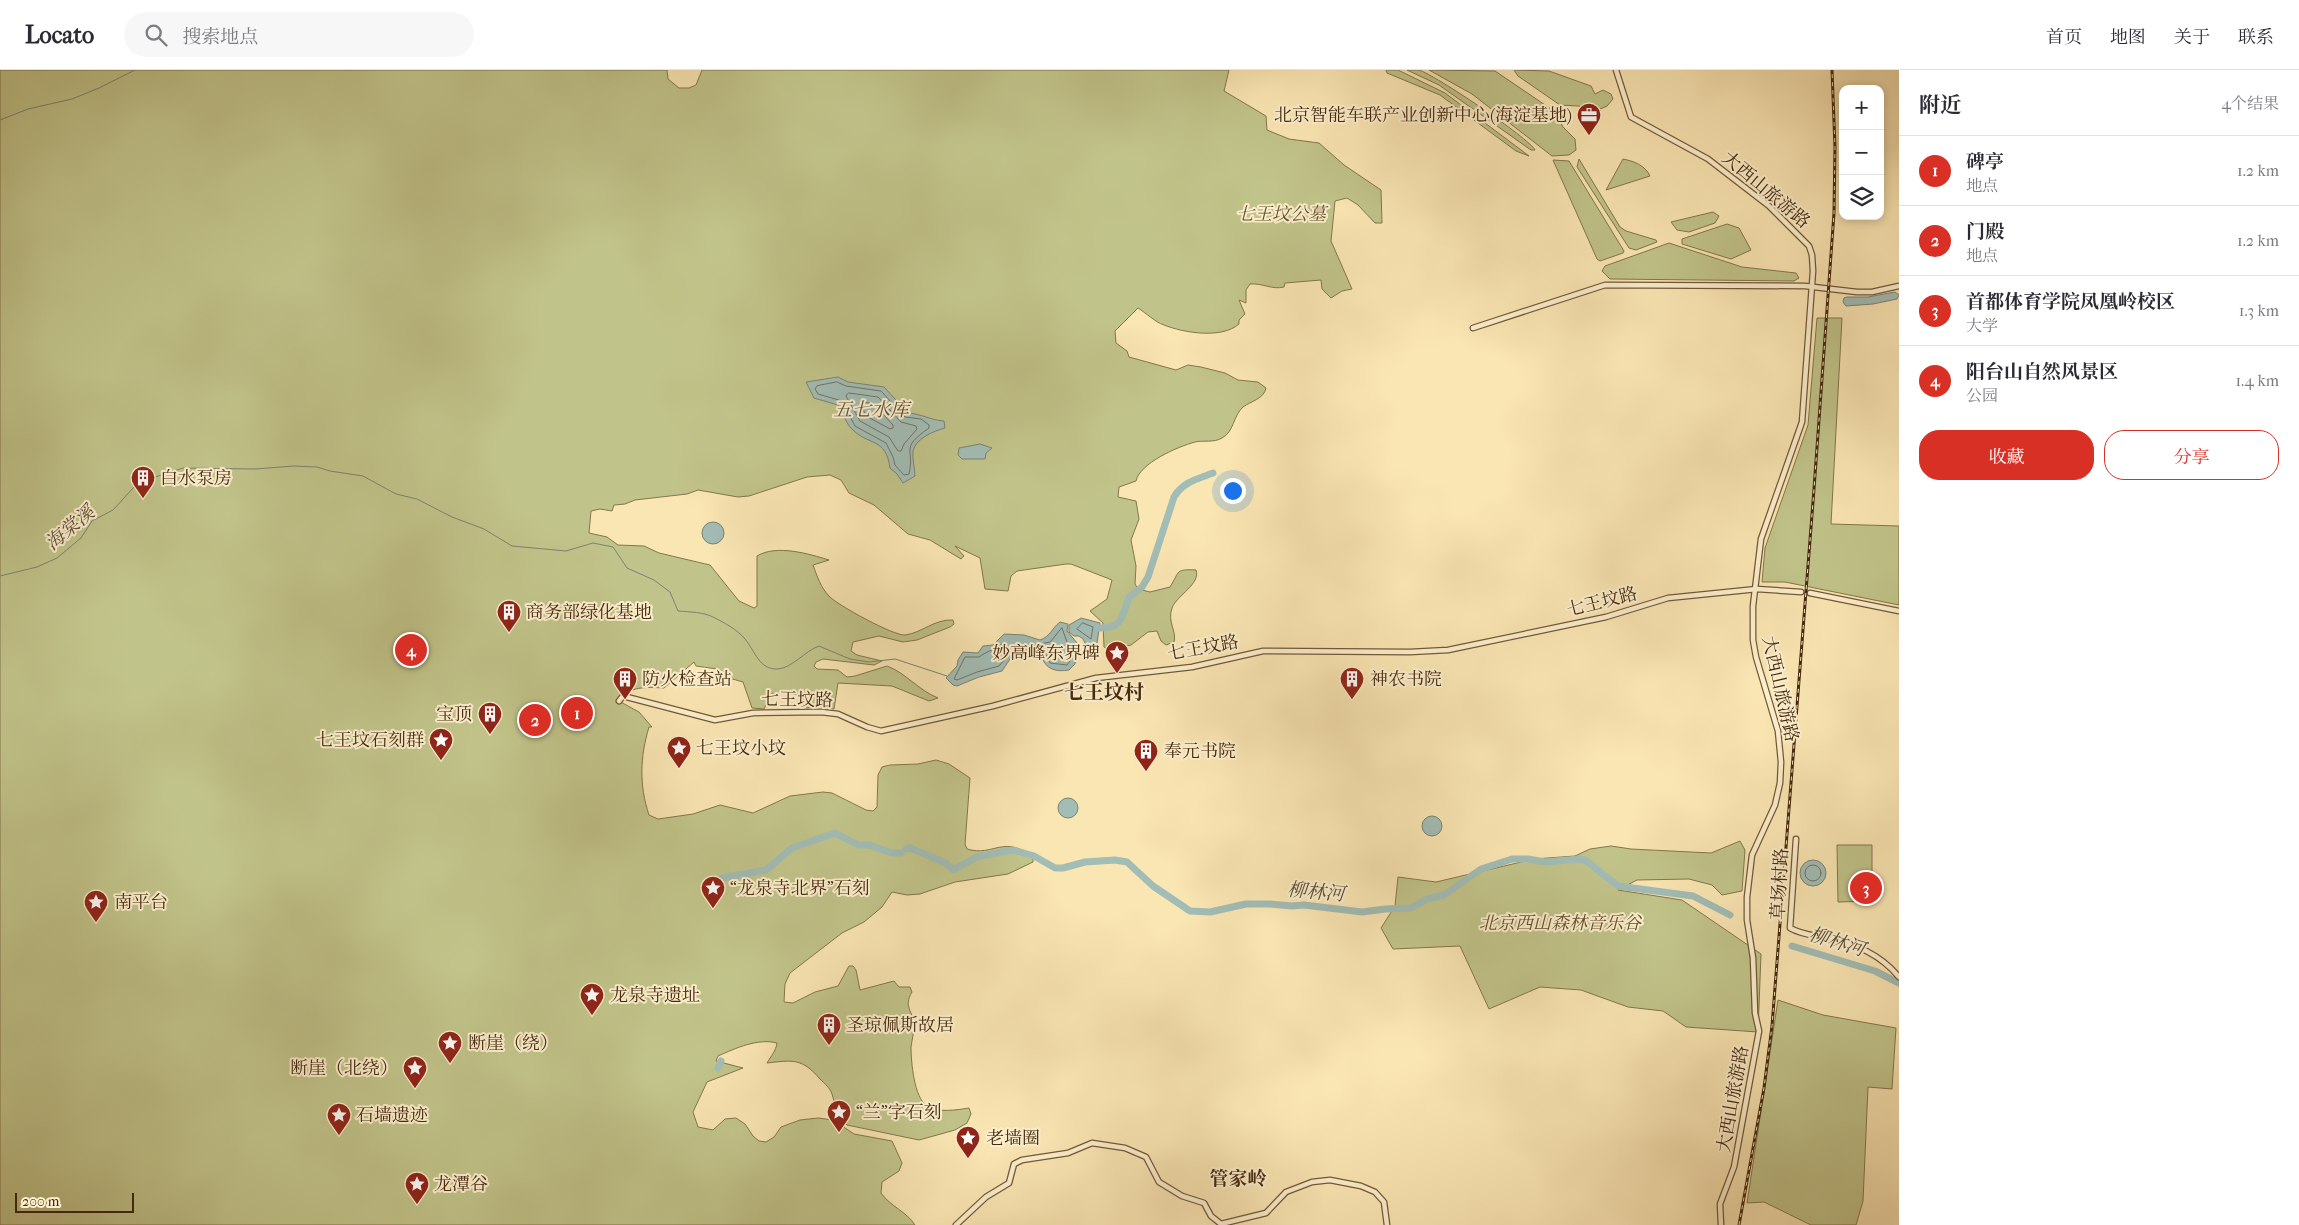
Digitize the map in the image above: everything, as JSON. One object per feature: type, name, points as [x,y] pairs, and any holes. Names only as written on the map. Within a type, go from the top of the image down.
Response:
[{"type":"street","name":"大西山旅游路","points":[[1616,70],[1632,117],[1708,159],[1769,206],[1803,238],[1812,255],[1812,286],[1802,422],[1758,552],[1753,606],[1753,640],[1760,674],[1779,736],[1781,773],[1775,805],[1756,844],[1751,863],[1746,908],[1753,958],[1755,1013],[1759,1031],[1734,1167],[1720,1204],[1721,1225]]},
{"type":"street","points":[[1473,328],[1605,285],[1812,286],[1872,292],[1899,286]]},
{"type":"street","name":"七王坟路","points":[[618,701],[623,696],[715,720],[770,712],[838,714],[881,731],[993,706],[1096,678],[1192,667],[1263,651],[1410,652],[1448,650],[1606,617],[1668,598],[1756,588],[1801,592]]},
{"type":"street","points":[[1810,593],[1899,611]]},
{"type":"street","name":"草场村路","points":[[1796,839],[1790,928],[1799,933],[1829,938],[1880,957],[1899,977]]},
{"type":"street","points":[[956,1225],[986,1197],[1009,1183],[1014,1164],[1022,1160],[1068,1153],[1092,1143],[1125,1148],[1142,1153],[1151,1164],[1159,1182],[1182,1196],[1204,1203],[1211,1216],[1221,1224],[1270,1212],[1286,1192],[1312,1182],[1330,1180],[1361,1186],[1375,1192],[1384,1202],[1387,1225]]},
{"type":"green space","name":"七王坟公墓","points":[[0,70],[667,70],[668,79],[679,88],[689,88],[696,85],[702,70],[1229,70],[1224,91],[1266,116],[1267,130],[1289,139],[1319,143],[1344,165],[1381,190],[1382,223],[1375,223],[1358,205],[1347,198],[1335,201],[1331,241],[1352,289],[1342,291],[1331,298],[1322,289],[1321,280],[1285,283],[1284,287],[1280,288],[1250,284],[1246,290],[1246,303],[1239,300],[1245,314],[1239,320],[1239,324],[1232,329],[1223,332],[1203,333],[1172,328],[1154,320],[1138,308],[1115,331],[1116,343],[1127,351],[1129,357],[1176,370],[1188,365],[1201,367],[1225,373],[1238,380],[1258,382],[1266,388],[1263,395],[1243,407],[1229,432],[1222,438],[1195,442],[1169,452],[1144,468],[1136,481],[1119,487],[1118,497],[1136,501],[1139,519],[1131,540],[1136,566],[1135,584],[1138,589],[1150,592],[1170,587],[1179,572],[1196,570],[1197,575],[1192,585],[1172,608],[1171,618],[1174,642],[1166,645],[1161,641],[1157,631],[1148,632],[1131,645],[1110,651],[1104,647],[1103,623],[1090,611],[1107,599],[1112,580],[1071,564],[1066,564],[1017,571],[1011,576],[1008,591],[985,589],[980,558],[955,546],[964,556],[961,559],[930,540],[908,534],[874,505],[849,493],[841,480],[830,475],[807,477],[749,496],[738,497],[698,490],[687,494],[635,500],[625,504],[614,505],[612,511],[600,509],[591,511],[589,533],[607,537],[618,545],[644,546],[659,553],[710,565],[739,601],[754,608],[757,606],[757,556],[765,552],[783,550],[829,560],[813,565],[826,593],[854,613],[890,631],[905,635],[911,634],[946,620],[953,620],[954,624],[950,627],[917,640],[903,642],[879,636],[853,642],[851,651],[857,655],[882,661],[874,665],[823,659],[816,662],[814,666],[817,669],[838,670],[847,677],[887,666],[924,691],[938,698],[929,701],[892,686],[838,683],[834,709],[818,706],[807,708],[801,696],[784,691],[776,695],[772,693],[764,709],[752,708],[743,682],[729,678],[717,669],[696,666],[694,662],[664,688],[633,690],[622,695],[617,700],[639,712],[652,727],[649,727],[642,760],[642,782],[649,815],[658,819],[693,814],[720,805],[753,813],[790,796],[823,792],[832,793],[866,810],[873,811],[877,807],[878,775],[882,767],[918,764],[936,760],[949,764],[970,778],[965,844],[967,849],[976,851],[1006,846],[1023,850],[1033,857],[1033,862],[1008,874],[955,882],[920,894],[907,895],[892,892],[882,907],[864,922],[842,933],[790,973],[785,984],[784,1002],[793,1003],[815,992],[838,986],[849,966],[853,966],[856,970],[860,990],[894,981],[899,987],[910,987],[912,992],[908,1005],[914,1024],[911,1047],[916,1088],[923,1102],[936,1110],[969,1108],[971,1114],[967,1123],[955,1130],[919,1140],[847,1125],[838,1115],[830,1090],[808,1067],[790,1061],[767,1063],[777,1043],[770,1042],[747,1045],[718,1056],[716,1061],[743,1068],[707,1082],[693,1112],[698,1127],[713,1130],[725,1119],[736,1118],[745,1124],[759,1141],[766,1142],[774,1137],[781,1127],[800,1120],[818,1118],[833,1120],[854,1134],[892,1141],[902,1163],[899,1171],[882,1182],[881,1193],[915,1225],[0,1225]]},
{"type":"green space","points":[[1386,70],[1398,70],[1445,93],[1529,156],[1516,151],[1440,95],[1387,73]]},
{"type":"green space","points":[[1407,70],[1419,70],[1443,83],[1517,133],[1535,150],[1531,150],[1439,85]]},
{"type":"green space","points":[[1429,70],[1495,71],[1554,111],[1563,127],[1575,139],[1576,150],[1569,155],[1552,156],[1472,94]]},
{"type":"green space","points":[[1514,70],[1549,71],[1591,86],[1595,94],[1603,90],[1611,94],[1613,99],[1607,106],[1596,111],[1578,106],[1560,105],[1518,76]]},
{"type":"green space","points":[[1579,159],[1620,227],[1657,242],[1636,250],[1629,248],[1577,167]]},
{"type":"green space","points":[[1623,159],[1642,166],[1650,176],[1606,190]]},
{"type":"green space","points":[[1553,160],[1569,161],[1624,251],[1623,253],[1600,261],[1597,259]]},
{"type":"green space","points":[[1713,212],[1719,216],[1715,223],[1689,232],[1677,230],[1671,222]]},
{"type":"green space","points":[[1727,224],[1739,228],[1751,250],[1731,259],[1682,244],[1682,239]]},
{"type":"green space","points":[[1669,243],[1742,267],[1796,273],[1799,278],[1794,281],[1610,279],[1602,271],[1605,266]]},
{"type":"green space","points":[[1817,318],[1842,318],[1831,524],[1899,526],[1899,605],[1785,582],[1762,582],[1765,548],[1808,425]]},
{"type":"green space","name":"北京西山森林音乐谷","points":[[1740,841],[1745,850],[1742,891],[1722,895],[1712,885],[1689,879],[1637,880],[1618,890],[1682,900],[1761,954],[1758,1032],[1686,1027],[1663,1011],[1628,1007],[1581,990],[1540,987],[1489,1009],[1460,946],[1393,949],[1381,928],[1395,906],[1398,877],[1436,882],[1534,859],[1575,856],[1590,849],[1611,846],[1631,849],[1711,853]]},
{"type":"green space","points":[[1837,845],[1872,845],[1872,901],[1838,902]]},
{"type":"green space","points":[[1778,1000],[1823,1015],[1896,1028],[1892,1089],[1868,1087],[1863,1201],[1856,1225],[1811,1225],[1764,1202],[1747,1203]]},
{"type":"water","points":[[1895,292],[1899,295],[1897,299],[1873,304],[1846,306],[1843,302],[1844,298],[1847,297],[1868,297]]},
{"type":"water","name":"五七水库","points":[[838,377],[848,382],[884,387],[908,413],[944,421],[945,428],[926,436],[915,446],[913,454],[915,476],[903,483],[890,468],[885,451],[876,443],[864,438],[852,429],[838,405],[814,398],[806,382]]},
{"type":"water","points":[[980,444],[992,448],[986,453],[985,459],[962,459],[958,455],[959,448]]},
{"type":"water","points":[[713,522],[721,525],[724,533],[721,541],[713,544],[705,541],[702,533],[705,525]]},
{"type":"water","points":[[1081,618],[1100,623],[1097,643],[1092,644],[1092,649],[1088,649],[1083,639],[1079,636],[1074,636],[1069,632],[1069,625]]},
{"type":"water","points":[[1060,622],[1068,624],[1067,631],[1078,644],[1066,650],[1076,657],[1075,664],[1069,670],[1060,671],[1052,669],[1046,664],[1042,656],[1032,657],[1022,646],[1011,647],[1009,653],[1014,653],[1002,671],[979,677],[957,686],[953,685],[946,678],[957,666],[963,652],[978,653],[983,646],[993,645],[1004,634],[1024,635],[1040,640]]},
{"type":"water","points":[[1064,798],[1072,798],[1078,804],[1078,812],[1072,818],[1064,818],[1058,812],[1058,804]]},
{"type":"water","points":[[1432,816],[1439,819],[1442,826],[1439,833],[1432,836],[1425,833],[1422,826],[1425,819]]},
{"type":"water","points":[[1813,860],[1822,864],[1826,873],[1822,882],[1813,886],[1804,882],[1800,873],[1804,864]]},
{"type":"waterway","points":[[0,120],[28,109],[72,99],[135,70]]},
{"type":"waterway","name":"海棠溪","points":[[0,576],[37,567],[57,558],[81,538],[92,521],[113,510],[134,487],[155,477],[183,468],[255,469],[294,466],[317,467],[363,476],[396,494],[417,499],[452,517],[484,529],[512,546],[566,551],[593,543],[613,547],[627,568],[654,580],[670,592],[678,611],[705,614],[730,626],[745,639],[758,659],[766,666],[772,668],[778,669],[788,666],[819,646],[850,659],[869,662],[895,659],[947,676]]},
{"type":"waterway","points":[[1099,628],[1107,628],[1117,624],[1123,615],[1129,597],[1142,587],[1148,577],[1174,497],[1191,482],[1213,473]]},
{"type":"waterway","points":[[722,878],[766,870],[792,848],[835,833],[858,845],[869,845],[892,853],[901,853]]},
{"type":"waterway","name":"柳林河","points":[[906,849],[910,848],[946,863],[953,870],[977,857],[1013,850],[1034,856],[1055,868],[1063,868],[1085,862],[1115,860],[1127,862],[1153,886],[1190,911],[1210,912],[1246,904],[1304,905],[1362,912],[1411,908],[1427,899],[1444,895],[1481,869],[1512,859],[1545,862],[1580,859],[1585,860],[1618,886],[1693,896],[1730,915]]},
{"type":"waterway","name":"柳林河","points":[[1792,946],[1875,971],[1899,983]]},
{"type":"waterway","points":[[718,1068],[721,1061]]},
{"type":"railway","points":[[1739,1225],[1764,1088],[1772,1026],[1834,213],[1835,147],[1832,70]]},
{"type":"place","name":"北京智能车联产业创新中心(海淀基地)","points":[[1589,136]]},
{"type":"place","name":"白水泵房","points":[[143,499]]},
{"type":"place","name":"商务部绿化基地","points":[[509,633]]},
{"type":"place","name":"阳台山自然风景区","points":[[411,650]]},
{"type":"place","name":"妙高峰东界碑","points":[[1117,674]]},
{"type":"place","name":"防火检查站","points":[[625,700]]},
{"type":"place","name":"神农书院","points":[[1352,700]]},
{"type":"place","name":"碑亭","points":[[577,713]]},
{"type":"place","name":"门殿","points":[[535,720]]},
{"type":"place","name":"宝顶","points":[[490,735]]},
{"type":"place","name":"七王坟石刻群","points":[[441,761]]},
{"type":"place","name":"七王坟小坟","points":[[679,769]]},
{"type":"place","name":"奉元书院","points":[[1146,772]]},
{"type":"place","name":"首都体育学院凤凰岭校区","points":[[1866,888]]},
{"type":"place","name":"“龙泉寺北界”石刻","points":[[713,909]]},
{"type":"place","name":"南平台","points":[[96,923]]},
{"type":"place","name":"龙泉寺遗址","points":[[592,1016]]},
{"type":"place","name":"圣琼佩斯故居","points":[[829,1046]]},
{"type":"place","name":"断崖（绕）","points":[[450,1064]]},
{"type":"place","name":"断崖（北绕）","points":[[415,1089]]},
{"type":"place","name":"“兰”字石刻","points":[[839,1133]]},
{"type":"place","name":"石墙遗迹","points":[[339,1136]]},
{"type":"place","name":"老墙圈","points":[[968,1159]]},
{"type":"place","name":"龙潭谷","points":[[417,1205]]},
{"type":"district","name":"七王坟村","points":[[1104,692]]},
{"type":"district","name":"管家岭","points":[[1238,1179]]}]
